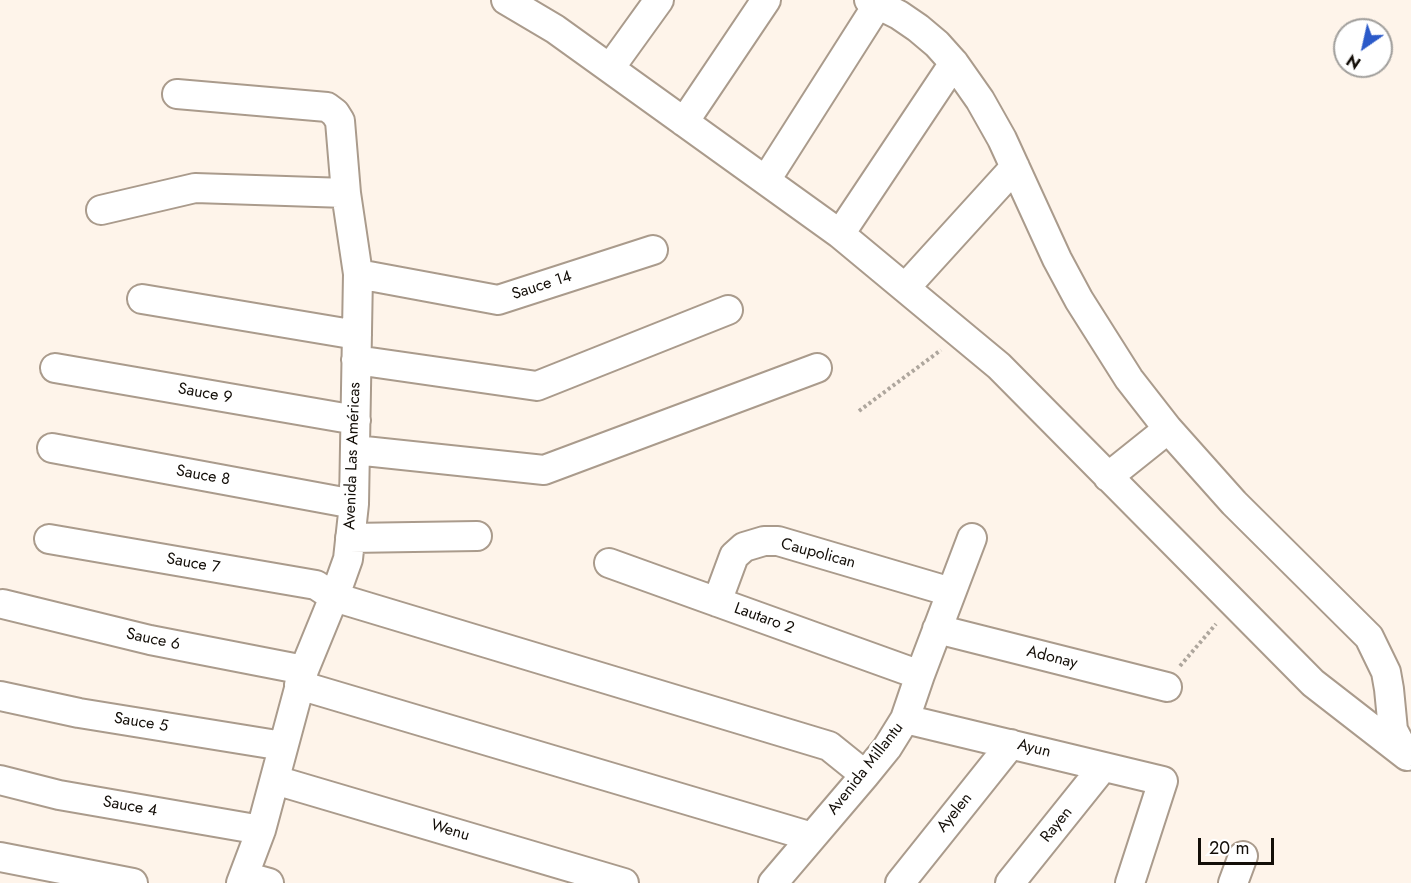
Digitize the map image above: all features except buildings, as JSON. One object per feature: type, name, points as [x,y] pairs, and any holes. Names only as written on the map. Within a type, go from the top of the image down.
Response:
[{"type":"street","points":[[506,0],[555,29],[840,234],[999,366],[1313,683],[1409,758]]},
{"type":"street","points":[[610,68],[659,0]]},
{"type":"street","points":[[684,122],[766,0]]},
{"type":"street","points":[[766,180],[873,2],[918,28],[954,63],[985,110],[1002,139],[1057,259],[1079,300],[1129,379],[1168,429],[1280,550],[1369,637],[1386,672],[1393,730],[1409,758]]},
{"type":"street","points":[[840,234],[954,63]]},
{"type":"street","name":"Avenida Las Américas","points":[[177,94],[327,107],[335,113],[340,121],[346,193],[358,274],[354,504],[348,559],[302,677],[261,830],[252,881]]},
{"type":"street","points":[[905,288],[1015,167]]},
{"type":"street","points":[[101,210],[195,188],[346,193]]},
{"type":"street","name":"Sauce 14","points":[[358,274],[498,300],[653,250]]},
{"type":"street","points":[[142,299],[537,386],[728,310]]},
{"type":"street","name":"Sauce 9","points":[[55,368],[356,420]]},
{"type":"street","points":[[355,450],[544,470],[818,368]]},
{"type":"street","points":[[1108,477],[1168,429]]},
{"type":"street","name":"Sauce 8","points":[[52,448],[354,504]]},
{"type":"street","points":[[350,538],[477,536]]},
{"type":"street","name":"Avenida Millantu","points":[[773,883],[865,775],[905,719],[972,538]]},
{"type":"street","name":"Sauce 7","points":[[49,539],[316,585],[334,597],[829,746],[865,775]]},
{"type":"street","name":"Caupolican","points":[[717,602],[734,556],[744,547],[764,541],[778,541],[951,592]]},
{"type":"street","name":"Lautaro 2","points":[[609,563],[920,675]]},
{"type":"street","name":"Sauce 6","points":[[3,604],[302,677],[812,837]]},
{"type":"street","name":"Adonay","points":[[937,629],[1167,687]]},
{"type":"street","name":"Sauce 5","points":[[0,696],[80,714],[283,746]]},
{"type":"street","name":"Ayun","points":[[905,719],[1163,781],[1130,881]]},
{"type":"street","name":"Ayelen","points":[[900,883],[1011,744]]},
{"type":"street","name":"Rayen","points":[[1010,883],[1103,766]]},
{"type":"street","name":"Sauce 4","points":[[0,780],[59,795],[261,830]]},
{"type":"street","name":"Wenu","points":[[275,780],[624,883]]},
{"type":"street","points":[[1233,883],[1243,856]]},
{"type":"street","points":[[0,857],[134,883]]},
{"type":"path","points":[[859,411],[949,345]]},
{"type":"path","points":[[1184,662],[1222,617]]}]
